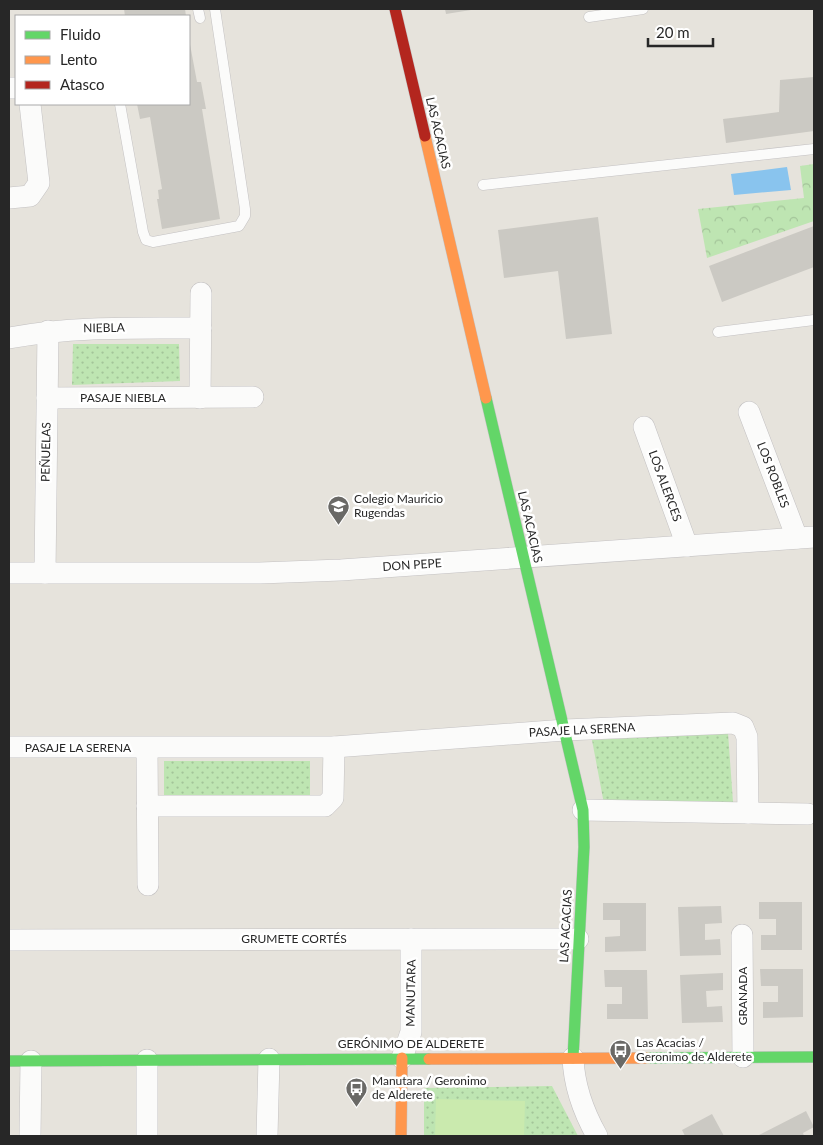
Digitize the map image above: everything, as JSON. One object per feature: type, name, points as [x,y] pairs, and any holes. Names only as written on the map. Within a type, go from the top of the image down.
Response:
[{"type":"main road","name":"LAS ACACIAS","points":[[395,9],[583,810],[584,847],[573,1058]]},
{"type":"main road","name":"GERÓNIMO DE ALDERETE","points":[[9,1061],[814,1057]]},
{"type":"main road","name":"MANUTARA","points":[[401,1136],[402,1058]]},
{"type":"street","points":[[9,198],[30,196],[39,183],[30,105]]},
{"type":"street","points":[[200,398],[201,293]]},
{"type":"street","name":"NIEBLA","points":[[9,338],[48,331],[95,328],[201,328]]},
{"type":"street","name":"PEÑUELAS","points":[[45,573],[48,331]]},
{"type":"street","name":"PASAJE NIEBLA","points":[[47,398],[253,397]]},
{"type":"street","name":"LOS ROBLES","points":[[749,412],[806,538]]},
{"type":"street","name":"LOS ALERCES","points":[[644,427],[687,546]]},
{"type":"street","name":"DON PEPE","points":[[9,573],[260,573],[341,570],[806,538]]},
{"type":"street","name":"PASAJE LA SERENA","points":[[9,747],[334,747],[565,730],[733,723],[743,727],[747,737],[748,813]]},
{"type":"street","points":[[147,806],[325,806],[333,798],[334,747]]},
{"type":"street","name":"PASAJE LA SERENA","points":[[147,748],[148,885]]},
{"type":"street","points":[[583,810],[808,814]]},
{"type":"street","name":"GRANADA","points":[[742,935],[743,1057]]},
{"type":"street","name":"MANUTARA","points":[[402,1058],[411,1032],[411,939]]},
{"type":"street","name":"GRUMETE CORTÉS","points":[[9,940],[578,939]]},
{"type":"street","points":[[573,1058],[574,1075],[580,1100],[596,1136]]},
{"type":"street","points":[[267,1136],[269,1059]]},
{"type":"street","points":[[147,1060],[147,1136]]},
{"type":"street","points":[[30,1136],[31,1061]]},
{"type":"lane","points":[[120,105],[146,240],[153,242],[239,226],[245,216],[245,209],[215,9]]},
{"type":"lane","points":[[589,17],[643,9]]},
{"type":"lane","points":[[483,185],[814,149]]},
{"type":"lane","points":[[718,332],[814,320]]},
{"type":"green space","points":[[814,164],[814,221],[707,258],[698,209],[804,198],[800,166]]},
{"type":"green space","points":[[73,344],[179,344],[180,381],[72,385]]},
{"type":"green space","points":[[728,733],[733,802],[604,804],[592,740]]},
{"type":"green space","points":[[164,761],[310,761],[310,797],[164,797]]},
{"type":"green space","points":[[552,1086],[578,1136],[424,1136],[424,1088]]},
{"type":"green space","points":[[436,1099],[525,1101],[524,1136],[435,1136]]},
{"type":"water","points":[[787,167],[791,190],[734,195],[731,174]]},
{"type":"building","points":[[124,9],[185,9],[186,15],[125,15]]},
{"type":"building","points":[[445,9],[471,9],[471,10],[446,14]]},
{"type":"building","points":[[190,44],[197,82],[201,82],[206,109],[202,109],[220,219],[162,229],[157,199],[159,199],[158,190],[162,189],[150,117],[140,119],[137,105],[190,105]]},
{"type":"building","points":[[814,77],[814,131],[726,143],[723,119],[779,112],[780,80]]},
{"type":"building","points":[[598,217],[612,334],[566,339],[558,271],[504,278],[498,230]]},
{"type":"building","points":[[814,226],[814,267],[722,302],[709,266]]},
{"type":"building","points":[[759,902],[802,902],[802,950],[761,950],[761,935],[776,935],[776,919],[759,919]]},
{"type":"building","points":[[603,903],[646,903],[646,951],[605,952],[605,937],[620,936],[620,920],[603,920]]},
{"type":"building","points":[[721,906],[722,923],[705,924],[705,940],[720,939],[721,955],[680,956],[678,907]]},
{"type":"building","points":[[760,969],[803,969],[803,1017],[763,1018],[763,1002],[778,1002],[778,986],[761,986]]},
{"type":"building","points":[[604,970],[647,970],[648,1019],[607,1019],[607,1004],[622,1004],[622,987],[605,987]]},
{"type":"building","points":[[723,973],[723,990],[706,991],[707,1007],[722,1006],[723,1022],[682,1023],[680,975]]},
{"type":"building","points":[[806,1111],[814,1127],[803,1133],[804,1136],[757,1136]]},
{"type":"building","points":[[712,1114],[724,1136],[685,1136],[682,1130]]},
{"type":"traffic: fast","points":[[486,398],[583,810],[584,847],[573,1058]]},
{"type":"traffic: fast","points":[[648,1058],[814,1057]]},
{"type":"traffic: fast","points":[[9,1061],[429,1059]]},
{"type":"traffic: slow","points":[[425,136],[486,398]]},
{"type":"traffic: slow","points":[[401,1136],[402,1058]]},
{"type":"traffic: slow","points":[[429,1059],[648,1058]]},
{"type":"traffic: jam","points":[[395,9],[425,136]]},
{"type":"place","name":"Colegio Mauricio Rugendas","points":[[338,525]]},
{"type":"place","name":"Las Acacias / Geronimo de Alderete","points":[[620,1069]]},
{"type":"place","name":"Manutara / Geronimo de Alderete","points":[[356,1107]]}]
